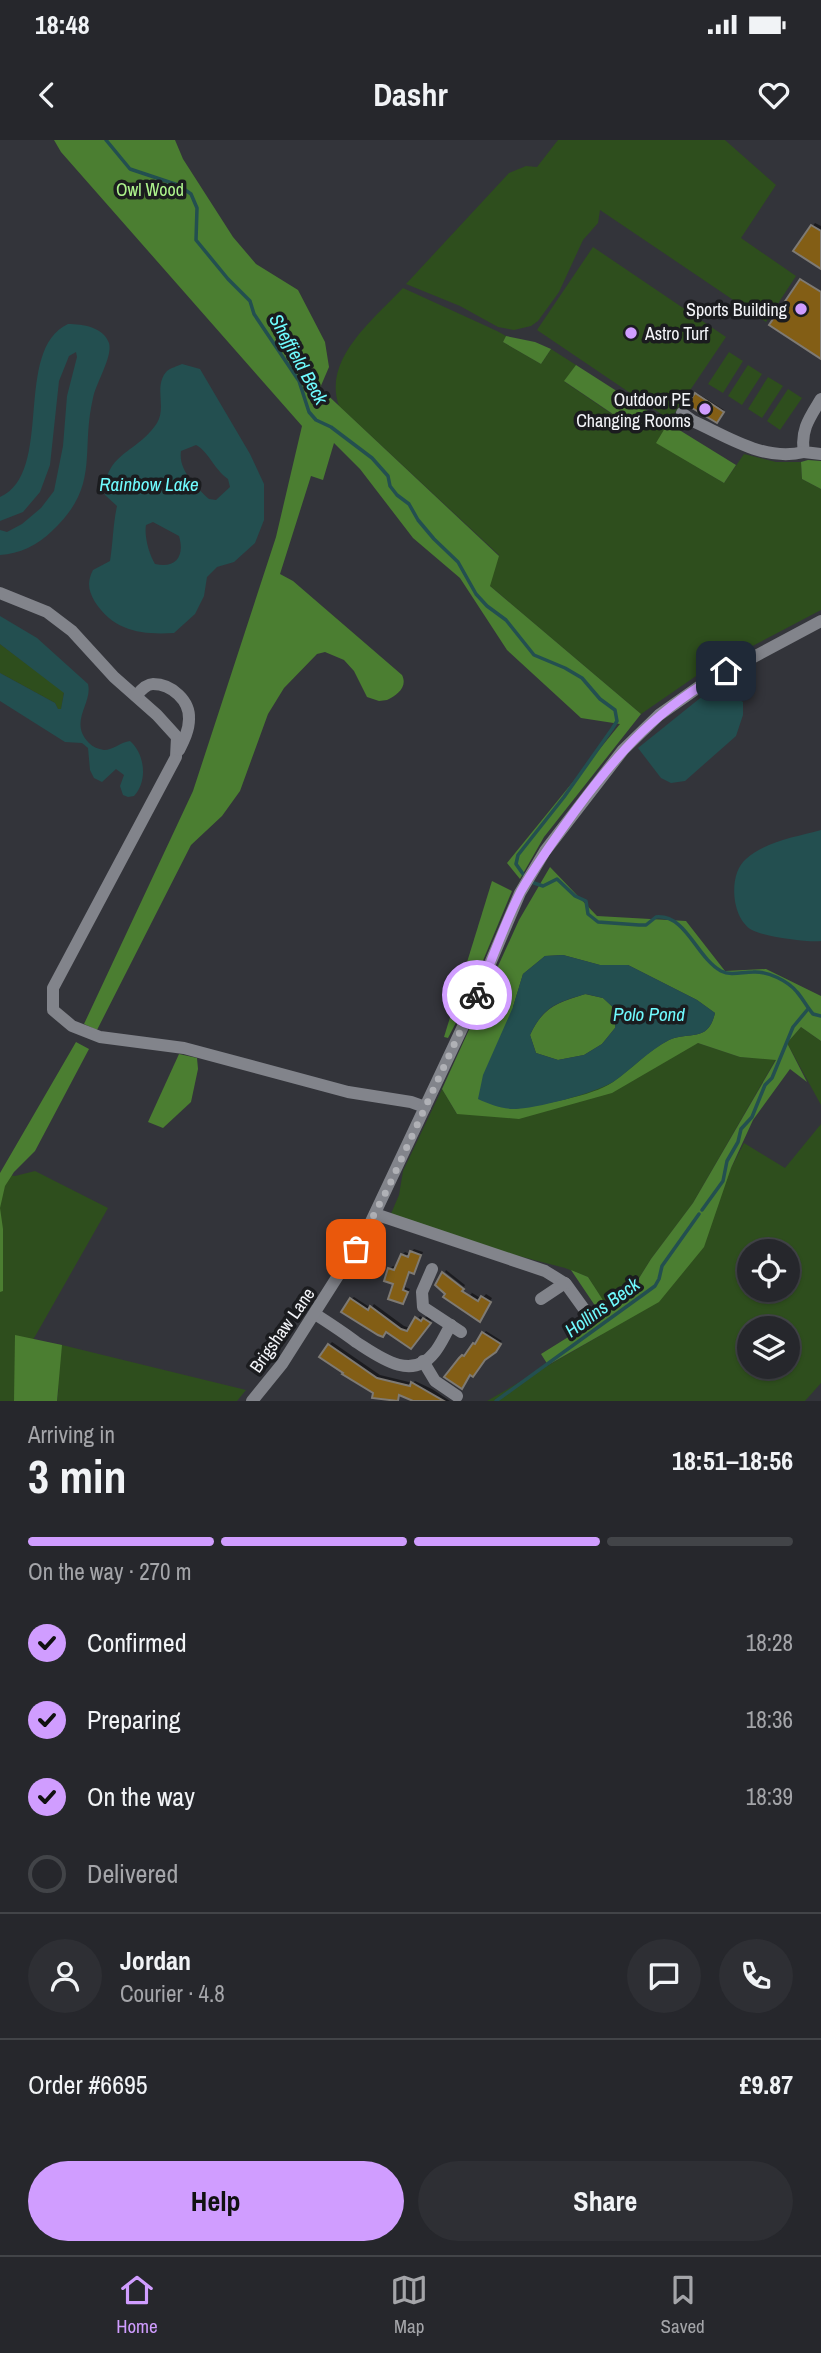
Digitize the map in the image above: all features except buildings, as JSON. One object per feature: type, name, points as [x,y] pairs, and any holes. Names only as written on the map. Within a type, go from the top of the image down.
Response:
[{"type":"street","points":[[804,452],[804,425],[821,399]]},
{"type":"street","points":[[682,413],[693,421],[768,454],[821,454]]},
{"type":"street","points":[[0,593],[47,612],[72,631],[114,677],[177,737],[176,757]]},
{"type":"street","name":"Brigshaw Lane","points":[[252,1401],[282,1364],[316,1314],[375,1214],[481,986],[520,893],[545,851],[601,776],[642,730],[703,684],[821,621]]},
{"type":"street","points":[[136,696],[142,689],[153,684],[169,688],[184,698],[190,716],[187,734],[53,988],[53,1010],[72,1026],[100,1037],[184,1048],[348,1092],[411,1101],[425,1107]]},
{"type":"street","points":[[375,1214],[545,1270],[565,1283],[584,1310]]},
{"type":"street","points":[[316,1314],[391,1364],[407,1366],[423,1362],[456,1328],[423,1307],[422,1292],[432,1269]]},
{"type":"street","points":[[541,1299],[565,1283]]},
{"type":"street","points":[[423,1362],[435,1381],[457,1396]]},
{"type":"green space","name":"Owl Wood","points":[[54,140],[175,140],[183,159],[233,237],[256,264],[298,290],[325,342],[329,367],[320,388],[499,556],[490,586],[641,714],[544,837],[520,879],[507,863],[620,724],[581,718],[507,650],[460,578],[413,538],[360,469],[334,443],[323,480],[311,476],[280,574],[293,581],[402,675],[403,687],[387,700],[379,701],[367,697],[354,671],[344,660],[325,652],[317,654],[284,688],[268,714],[240,791],[222,816],[191,845],[97,1030],[84,1024],[193,791],[276,537],[302,426],[61,152]]},
{"type":"green space","points":[[558,140],[725,140],[776,185],[741,238],[796,276],[766,322],[600,210],[598,223],[583,240],[559,292],[538,321],[531,326],[514,330],[498,327],[460,306],[406,284],[509,173],[526,166],[537,167]]},
{"type":"green space","name":"Astro Turf","points":[[593,247],[726,337],[670,420],[537,330]]},
{"type":"green space","points":[[403,288],[497,331],[506,336],[503,342],[541,364],[551,349],[576,365],[565,382],[637,431],[651,413],[668,423],[657,443],[724,483],[744,454],[776,462],[801,462],[802,479],[821,489],[821,610],[699,674],[641,714],[489,585],[499,555],[339,406],[336,389],[344,356],[366,327]]},
{"type":"green space","points":[[506,336],[535,342],[551,349],[541,364],[503,342]]},
{"type":"green space","points":[[729,352],[743,361],[723,393],[708,384]]},
{"type":"green space","points":[[576,365],[651,413],[638,431],[564,381]]},
{"type":"green space","points":[[748,365],[762,374],[742,405],[728,396]]},
{"type":"green space","points":[[768,377],[783,386],[762,418],[748,409]]},
{"type":"green space","points":[[788,389],[802,398],[780,430],[767,421]]},
{"type":"green space","points":[[668,423],[736,465],[724,483],[656,443]]},
{"type":"green space","points":[[821,461],[821,489],[802,479],[801,462]]},
{"type":"green space","points":[[0,644],[64,692],[61,710],[55,703],[0,673]]},
{"type":"green space","points":[[550,867],[597,916],[686,921],[725,971],[766,969],[821,996],[821,1041],[801,1027],[787,1043],[807,1082],[790,1069],[753,1120],[731,1168],[704,1247],[659,1302],[548,1365],[541,1354],[602,1316],[571,1270],[588,1277],[610,1311],[628,1296],[651,1259],[693,1203],[776,1060],[740,1057],[698,1043],[612,1093],[519,1119],[457,1114],[442,1089],[519,920]],"holes":[[[563,955],[600,965],[628,965],[697,1000],[715,1013],[712,1022],[703,1032],[677,1037],[661,1044],[604,1087],[566,1099],[515,1109],[513,1007],[523,974],[545,956]]]},
{"type":"green space","points":[[492,881],[512,891],[462,1011],[448,1038],[444,1037]]},
{"type":"green space","points":[[585,994],[603,998],[616,1010],[615,1028],[602,1044],[584,1055],[558,1060],[536,1053],[530,1035],[540,1018],[552,1007]]},
{"type":"green space","points":[[801,1027],[821,1041],[821,1105],[787,1043]]},
{"type":"green space","points":[[76,1042],[89,1049],[35,1151],[14,1172],[5,1186],[0,1208],[0,1173]]},
{"type":"green space","points":[[698,1043],[740,1057],[776,1059],[693,1203],[651,1259],[628,1296],[610,1312],[588,1277],[390,1216],[399,1195],[403,1171],[442,1089],[457,1114]]},
{"type":"green space","points":[[179,1054],[197,1058],[198,1069],[191,1102],[163,1128],[148,1122]]},
{"type":"green space","points":[[821,1124],[821,1383],[805,1401],[487,1401],[601,1335],[731,1168],[744,1143],[785,1168]]},
{"type":"green space","points":[[35,1171],[108,1208],[33,1340],[246,1390],[237,1401],[57,1401],[59,1386],[56,1401],[0,1401],[0,1177],[2,1174],[15,1176]]},
{"type":"green space","points":[[0,1208],[3,1229],[3,1291],[0,1292]]},
{"type":"green space","points":[[15,1335],[62,1345],[57,1401],[14,1401]]},
{"type":"water","points":[[68,324],[97,330],[106,338],[110,348],[93,398],[83,483],[67,514],[47,536],[21,551],[0,555],[0,530],[7,532],[22,524],[41,508],[54,491],[76,352],[69,356],[59,381],[50,465],[40,492],[23,512],[0,521],[0,497],[16,484],[26,464],[41,359],[51,338]]},
{"type":"water","name":"Rainbow Lake","points":[[182,364],[200,369],[250,454],[264,484],[264,520],[255,543],[234,562],[217,567],[207,577],[204,596],[195,614],[174,633],[140,632],[120,625],[102,612],[93,598],[89,582],[93,570],[110,561],[117,506],[105,495],[110,470],[123,454],[157,423],[161,410],[160,390],[163,377],[168,370]],"holes":[[[196,445],[228,479],[230,487],[216,500],[209,499],[199,489],[182,465],[181,451]],[[153,522],[179,536],[180,555],[173,563],[155,564],[153,560],[146,529],[146,525]]]},
{"type":"water","points":[[0,616],[37,638],[88,684],[81,728],[89,743],[104,750],[130,741],[135,746],[142,760],[143,775],[134,796],[123,795],[120,786],[124,775],[116,769],[102,782],[94,778],[90,770],[88,748],[82,743],[65,742],[0,701],[0,673],[55,703],[58,709],[61,709],[64,693],[0,644]]},
{"type":"water","points":[[722,689],[743,702],[743,715],[736,736],[685,781],[671,783],[661,778],[638,748],[709,691]]},
{"type":"water","points":[[821,830],[821,941],[765,935],[752,930],[740,916],[734,896],[736,875],[740,866],[763,848]]},
{"type":"water","name":"Polo Pond","points":[[563,955],[600,965],[628,965],[697,1000],[715,1013],[712,1022],[703,1032],[669,1040],[613,1082],[593,1091],[524,1108],[504,1108],[486,1103],[478,1099],[483,1075],[513,1007],[523,974],[545,956]],"holes":[[[586,994],[603,998],[616,1010],[615,1028],[602,1044],[584,1055],[558,1060],[536,1053],[530,1035],[540,1018],[552,1007]]]},
{"type":"waterway","name":"Sheffield Beck","points":[[106,140],[130,169],[178,185],[191,194],[197,208],[196,240],[250,301],[254,314],[299,381],[309,412],[316,420],[331,427],[372,458],[388,476],[390,486],[397,495],[409,504],[434,539],[458,562],[476,594],[506,620],[534,655],[582,678],[600,699],[615,710],[617,721],[612,729],[564,797],[518,855],[516,864],[523,874]]},
{"type":"waterway","name":"Sheffield Beck","points":[[534,883],[543,886],[557,879],[575,896],[586,901],[588,914],[598,922],[646,925],[656,917],[675,922],[712,965],[721,971],[733,974],[759,972],[777,978],[793,988],[813,1014],[821,1016]]},
{"type":"waterway","name":"Hollins Beck","points":[[702,1210],[723,1181],[727,1161],[738,1142],[741,1129],[752,1117],[765,1085],[772,1078],[793,1027],[808,1009]]},
{"type":"waterway","name":"Hollins Beck","points":[[496,1401],[655,1286],[662,1266],[699,1214]]},
{"type":"way so far","points":[[356,1249],[388,1188],[477,995]]},
{"type":"place","name":"Sports Building","points":[[801,309]]},
{"type":"place","name":"Astro Turf","points":[[631,333]]},
{"type":"place","name":"Outdoor PE Changing Rooms","points":[[705,409]]},
{"type":"route","points":[[477,995],[520,893],[545,851],[601,776],[659,715],[726,671]]}]
